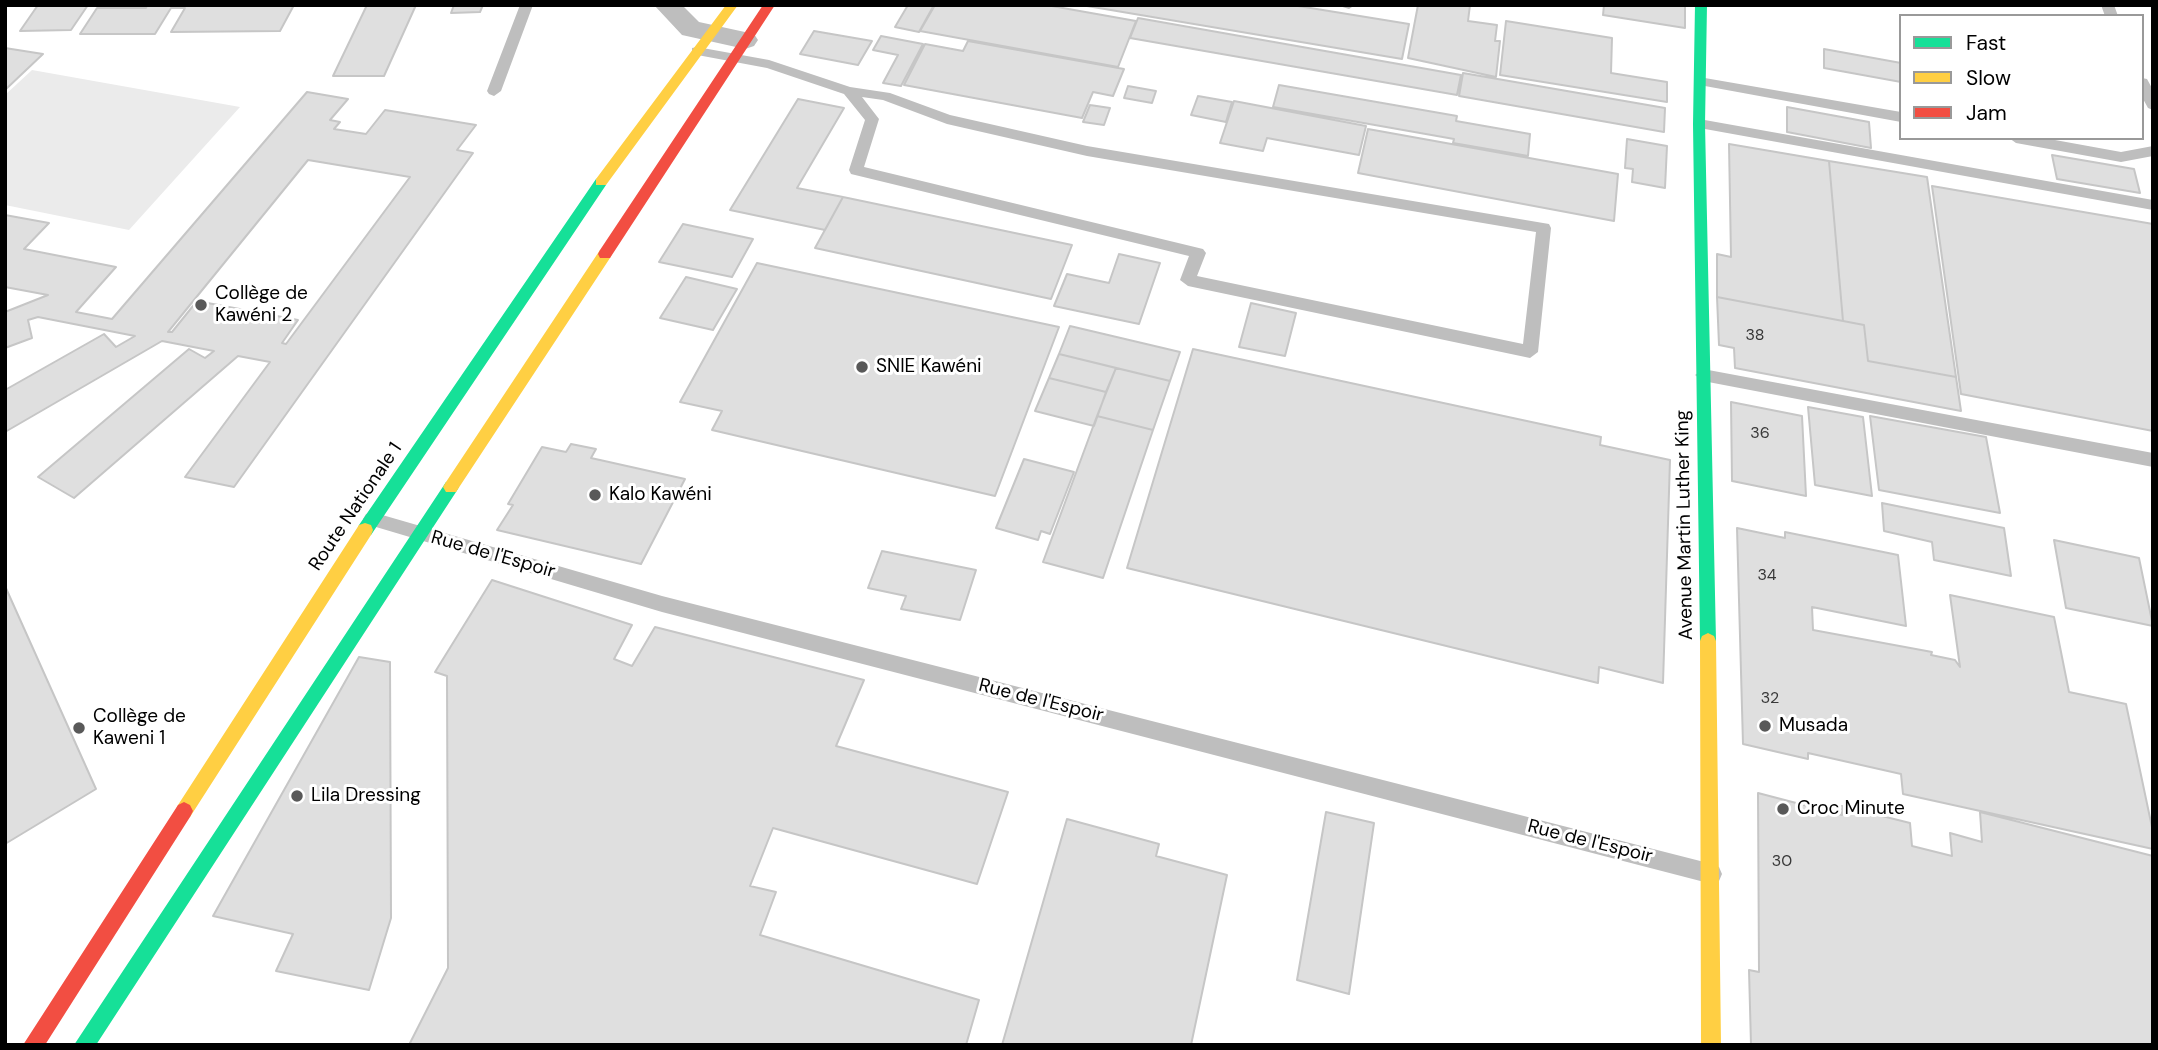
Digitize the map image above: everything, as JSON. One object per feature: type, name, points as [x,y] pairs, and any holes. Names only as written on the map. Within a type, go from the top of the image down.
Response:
[{"type":"main road","name":"Route Nationale 1","points":[[33,1045],[372,519],[538,278],[608,171],[732,5]]},
{"type":"main road","points":[[84,1045],[769,5]]},
{"type":"main road","name":"Avenue Martin Luther King","points":[[1702,5],[1699,124],[1712,874],[1712,1045]]},
{"type":"street","points":[[667,5],[704,43],[740,49]]},
{"type":"lane","points":[[494,92],[527,5]]},
{"type":"lane","points":[[1342,5],[1349,5]]},
{"type":"lane","points":[[740,49],[769,64],[849,92],[885,96],[947,119],[1087,151],[1544,228],[1530,352],[1188,280],[1198,254],[856,170],[872,119],[849,92]]},
{"type":"lane","points":[[1699,81],[1899,117]]},
{"type":"lane","points":[[2144,86],[2153,105]]},
{"type":"lane","points":[[1699,124],[2153,205]]},
{"type":"lane","points":[[2027,140],[2122,157],[2153,151]]},
{"type":"lane","points":[[1703,375],[2153,460]]},
{"type":"lane","name":"Rue de l'Espoir","points":[[372,519],[662,604],[1712,874]]},
{"type":"shaded area","points":[[32,70],[240,107],[129,230],[5,205],[5,95]]},
{"type":"building","points":[[38,5],[88,5],[71,30],[20,31]]},
{"type":"building","points":[[147,5],[294,5],[280,31],[171,32],[185,8],[171,8],[155,34],[80,34],[97,8],[146,8]]},
{"type":"building","points":[[367,5],[416,5],[384,76],[333,76]]},
{"type":"building","points":[[454,5],[483,5],[480,12],[451,13]]},
{"type":"building","points":[[908,5],[934,5],[919,32],[895,27]]},
{"type":"building","points":[[935,5],[1046,5],[1136,21],[1118,67],[920,31]]},
{"type":"building","points":[[1081,5],[1292,5],[1409,24],[1402,59]]},
{"type":"building","points":[[1418,5],[1470,5],[1468,21],[1497,25],[1495,41],[1500,41],[1496,77],[1408,58]]},
{"type":"building","points":[[1604,5],[1685,5],[1685,28],[1603,15]]},
{"type":"building","points":[[1138,18],[1461,75],[1457,95],[1130,38]]},
{"type":"building","points":[[1506,21],[1612,38],[1611,73],[1667,82],[1667,102],[1500,75]]},
{"type":"building","points":[[814,31],[872,41],[858,65],[800,54]]},
{"type":"building","points":[[881,36],[923,44],[901,86],[883,83],[898,55],[873,50]]},
{"type":"building","points":[[968,41],[1124,69],[1113,96],[1093,92],[1082,118],[904,85],[925,44],[963,51]]},
{"type":"building","points":[[5,48],[43,54],[5,90]]},
{"type":"building","points":[[1824,49],[1899,63],[1899,82],[1824,68]]},
{"type":"building","points":[[1463,73],[1665,108],[1664,132],[1459,96]]},
{"type":"building","points":[[1279,85],[1457,116],[1456,121],[1530,134],[1528,156],[1453,143],[1454,139],[1273,107]]},
{"type":"building","points":[[1128,86],[1156,91],[1152,103],[1124,98]]},
{"type":"building","points":[[307,92],[348,99],[330,120],[340,122],[334,129],[366,134],[385,110],[476,125],[457,150],[473,153],[234,487],[185,477],[270,362],[238,356],[74,498],[38,477],[189,349],[205,358],[214,351],[162,341],[5,432],[5,390],[104,334],[116,347],[135,336],[38,317],[28,320],[32,338],[5,348],[5,312],[48,295],[5,287],[5,215],[49,223],[24,249],[116,267],[76,312],[112,319]],"holes":[[[308,160],[410,177],[286,344],[282,343],[298,320],[197,301],[172,332],[168,332]]]},
{"type":"building","points":[[1198,96],[1232,102],[1226,122],[1191,115]]},
{"type":"building","points":[[798,99],[844,108],[797,188],[843,197],[825,230],[730,210]]},
{"type":"building","points":[[1234,101],[1366,126],[1359,155],[1267,138],[1263,151],[1220,143]]},
{"type":"building","points":[[1090,105],[1110,108],[1104,125],[1083,122]]},
{"type":"building","points":[[1787,107],[1869,122],[1871,148],[1787,132]]},
{"type":"building","points":[[1368,129],[1618,174],[1614,221],[1358,173]]},
{"type":"building","points":[[1627,139],[1667,146],[1665,188],[1632,182],[1633,169],[1625,168]]},
{"type":"building","points":[[1729,144],[1829,161],[1843,321],[1717,297],[1717,254],[1731,257]]},
{"type":"building","points":[[2052,155],[2134,169],[2140,193],[2057,179]]},
{"type":"building","points":[[1829,161],[1927,177],[1956,377],[1868,361],[1864,325],[1843,321]]},
{"type":"building","points":[[1932,186],[2153,224],[2153,431],[1961,394]]},
{"type":"building","points":[[843,197],[1072,245],[1051,299],[815,248]]},
{"type":"building","points":[[683,224],[753,239],[732,277],[659,262]]},
{"type":"building","points":[[1119,254],[1160,263],[1139,324],[1054,306],[1067,274],[1109,283]]},
{"type":"building","points":[[757,263],[1059,327],[995,496],[712,430],[722,411],[680,402]]},
{"type":"building","points":[[686,277],[737,289],[713,330],[660,318]]},
{"type":"building","points":[[1717,297],[1864,325],[1868,361],[1956,377],[1961,411],[1735,368],[1734,348],[1719,345]]},
{"type":"building","points":[[1251,303],[1296,313],[1285,356],[1239,347]]},
{"type":"building","points":[[1070,326],[1180,352],[1170,381],[1059,354]]},
{"type":"building","points":[[1193,349],[1601,437],[1600,445],[1670,460],[1663,683],[1599,667],[1598,683],[1127,568]]},
{"type":"building","points":[[1059,354],[1116,368],[1106,392],[1049,378]]},
{"type":"building","points":[[1116,368],[1170,381],[1153,430],[1097,416]]},
{"type":"building","points":[[1049,378],[1106,392],[1094,426],[1035,411]]},
{"type":"building","points":[[1731,402],[1802,416],[1806,496],[1732,481]]},
{"type":"building","points":[[1808,407],[1863,417],[1872,496],[1815,485]]},
{"type":"building","points":[[1097,416],[1153,430],[1103,578],[1043,562]]},
{"type":"building","points":[[1870,416],[1986,437],[2000,513],[1879,490]]},
{"type":"building","points":[[571,444],[596,449],[591,458],[685,479],[641,564],[497,530],[513,505],[508,504],[542,447],[566,452]]},
{"type":"building","points":[[1024,459],[1074,472],[1050,534],[1041,531],[1038,540],[996,528]]},
{"type":"building","points":[[1882,503],[2004,528],[2011,576],[1934,560],[1932,542],[1884,531]]},
{"type":"building","points":[[1737,528],[1785,538],[1785,532],[1898,555],[1906,626],[1812,607],[1813,630],[1932,652],[1931,655],[1955,660],[1960,667],[1950,595],[2054,617],[2069,692],[2126,704],[2153,832],[2153,849],[1903,794],[1901,774],[1808,753],[1808,759],[1743,744]]},
{"type":"building","points":[[2054,540],[2139,558],[2153,626],[2066,608]]},
{"type":"building","points":[[882,551],[976,570],[960,620],[901,609],[906,596],[868,588]]},
{"type":"building","points":[[492,580],[632,625],[614,659],[632,666],[655,627],[864,680],[836,746],[1008,792],[977,884],[773,828],[750,886],[776,892],[760,935],[979,1000],[966,1045],[409,1045],[448,968],[447,676],[435,672]]},
{"type":"building","points":[[5,586],[96,789],[5,844]]},
{"type":"building","points":[[359,657],[390,662],[391,918],[369,990],[276,971],[293,934],[213,916]]},
{"type":"building","points":[[1758,793],[1842,815],[1842,806],[1910,823],[1912,846],[1952,856],[1950,833],[1982,842],[1980,812],[2153,856],[2153,1045],[1751,1045],[1749,970],[1759,972]]},
{"type":"building","points":[[1326,812],[1374,823],[1349,994],[1297,980]]},
{"type":"building","points":[[1067,819],[1159,844],[1156,856],[1227,875],[1191,1045],[1002,1045]]},
{"type":"traffic: fast","points":[[1701,5],[1699,124],[1708,641]]},
{"type":"traffic: fast","points":[[365,530],[601,182]]},
{"type":"traffic: fast","points":[[84,1045],[451,487]]},
{"type":"traffic: slow","points":[[601,182],[732,5]]},
{"type":"traffic: slow","points":[[451,487],[605,254]]},
{"type":"traffic: slow","points":[[184,811],[365,530]]},
{"type":"traffic: slow","points":[[1708,641],[1711,1045]]},
{"type":"traffic: jam","points":[[605,254],[769,5]]},
{"type":"traffic: jam","points":[[33,1045],[184,811]]},
{"type":"place","name":"Collège de Kawéni 2","points":[[201,305]]},
{"type":"place","name":"SNIE Kawéni","points":[[862,367]]},
{"type":"place","name":"Kalo Kawéni","points":[[595,495]]},
{"type":"place","name":"Musada","points":[[1765,726]]},
{"type":"place","name":"Collège de Kaweni 1","points":[[79,728]]},
{"type":"place","name":"Lila Dressing","points":[[297,796]]},
{"type":"place","name":"Croc Minute","points":[[1783,809]]}]
